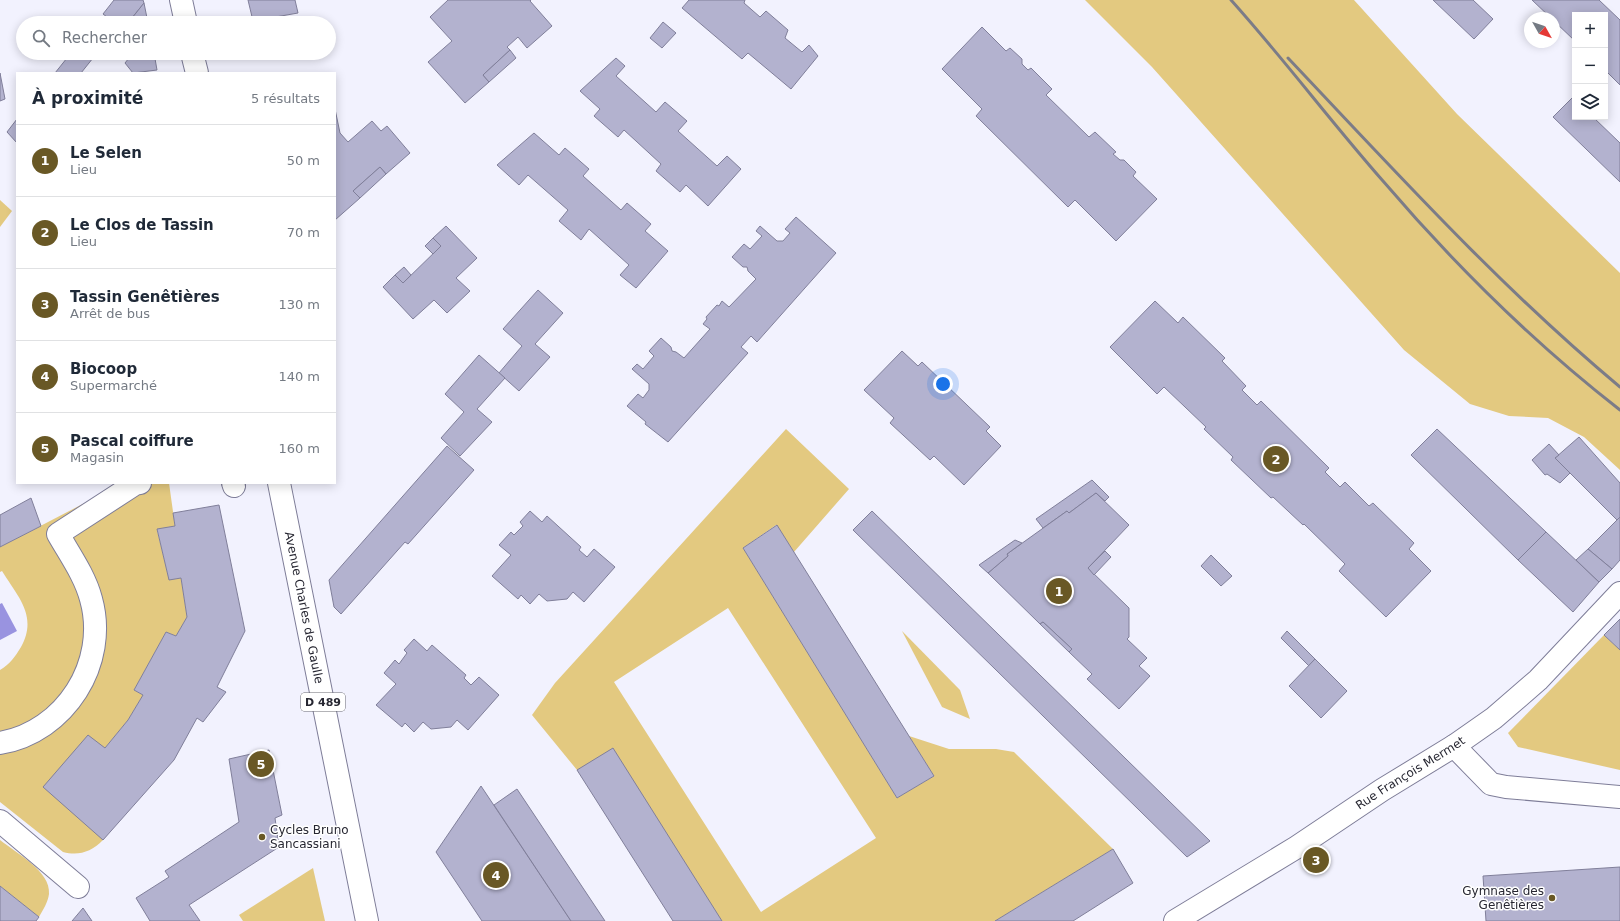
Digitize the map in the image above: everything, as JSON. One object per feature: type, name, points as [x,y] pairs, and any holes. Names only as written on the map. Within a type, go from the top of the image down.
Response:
[{"type":"main road","points":[[181,0],[184,16]]},
{"type":"main road","points":[[193,60],[196,72]]},
{"type":"main road","points":[[0,743],[12,741],[38,730],[60,712],[78,690],[89,667],[94,643],[94,617],[91,599],[84,580],[58,534],[135,484]]},
{"type":"main road","name":"Avenue Charles de Gaulle","points":[[279,484],[367,921]]},
{"type":"main road","name":"Rue François Mermet","points":[[1175,921],[1297,847],[1388,786],[1454,746],[1504,709],[1538,680],[1620,593]]},
{"type":"main road","points":[[1454,746],[1492,784],[1506,787],[1620,797]]},
{"type":"main road","points":[[0,821],[78,887]]},
{"type":"shaded area","points":[[1085,0],[1354,0],[1457,114],[1620,273],[1620,470],[1584,437],[1548,418],[1509,416],[1470,404],[1404,350],[1152,67]]},
{"type":"shaded area","points":[[0,200],[12,211],[0,227]]},
{"type":"shaded area","points":[[786,429],[849,489],[794,552],[776,525],[743,548],[897,798],[934,776],[909,736],[949,749],[996,749],[1014,752],[1113,849],[995,921],[722,921],[577,770],[532,715],[555,683]],"holes":[[[728,608],[876,838],[761,912],[614,682]]]},
{"type":"shaded area","points":[[121,484],[169,484],[175,526],[157,530],[169,579],[181,578],[187,617],[176,636],[166,632],[134,690],[143,695],[128,720],[105,748],[103,840],[94,848],[84,852],[74,854],[63,852],[0,802],[0,670],[9,663],[21,647],[26,636],[27,616],[20,598],[2,571],[0,572],[0,547]]},
{"type":"shaded area","points":[[2,603],[17,631],[0,640],[0,604]]},
{"type":"shaded area","points":[[902,631],[960,690],[970,719],[942,707]]},
{"type":"shaded area","points":[[1604,635],[1620,650],[1620,770],[1518,747],[1508,733]]},
{"type":"shaded area","points":[[0,840],[31,863],[39,870],[44,878],[48,886],[49,894],[39,917],[0,886]]},
{"type":"shaded area","points":[[313,868],[325,921],[243,921],[239,915]]},
{"type":"building","points":[[114,0],[143,0],[144,3],[134,16],[106,16],[103,14]]},
{"type":"building","points":[[248,0],[295,0],[298,13],[281,16],[252,16]]},
{"type":"building","points":[[448,0],[531,0],[530,1],[552,26],[527,48],[518,37],[507,47],[510,50],[483,75],[489,82],[465,103],[428,62],[452,41],[430,17]]},
{"type":"building","points":[[689,0],[745,0],[744,3],[760,17],[766,11],[788,30],[785,38],[802,52],[809,45],[818,56],[791,89],[748,53],[742,59],[682,8]]},
{"type":"building","points":[[1433,0],[1473,0],[1493,19],[1474,39]]},
{"type":"building","points":[[1532,0],[1599,0],[1620,20],[1620,85],[1608,73],[1608,12],[1572,12],[1572,38],[1560,27],[1560,12],[1545,12]]},
{"type":"building","points":[[144,3],[147,16],[134,16]]},
{"type":"building","points":[[663,22],[676,33],[662,48],[650,38]]},
{"type":"building","points":[[982,27],[1006,51],[1010,48],[1022,59],[1022,64],[1028,70],[1031,68],[1052,89],[1046,95],[1089,137],[1095,132],[1116,152],[1113,154],[1120,160],[1124,160],[1136,172],[1133,176],[1157,199],[1116,241],[1075,200],[1068,207],[976,116],[982,109],[942,69]]},
{"type":"building","points":[[510,50],[516,58],[489,82],[483,75]]},
{"type":"building","points":[[616,58],[625,66],[616,76],[656,112],[665,102],[687,121],[678,131],[717,166],[727,156],[741,169],[708,206],[686,185],[680,192],[656,171],[661,164],[624,130],[618,137],[594,116],[600,109],[580,91]]},
{"type":"building","points":[[65,60],[91,60],[82,72],[56,72]]},
{"type":"building","points":[[127,60],[155,60],[157,70],[132,72],[125,63]]},
{"type":"building","points":[[0,73],[5,99],[0,101]]},
{"type":"building","points":[[1572,98],[1572,120],[1596,120],[1620,143],[1620,182],[1553,117]]},
{"type":"building","points":[[336,114],[340,133],[348,142],[372,121],[381,131],[387,126],[410,153],[386,174],[380,167],[353,191],[360,198],[336,219]]},
{"type":"building","points":[[16,120],[16,142],[7,132]]},
{"type":"building","points":[[534,133],[559,155],[565,148],[589,169],[583,176],[621,210],[627,203],[651,224],[645,231],[668,251],[636,288],[620,275],[629,265],[589,229],[581,240],[559,221],[568,210],[528,175],[519,185],[497,165]]},
{"type":"building","points":[[380,167],[386,174],[360,198],[353,191]]},
{"type":"building","points":[[796,217],[836,253],[757,342],[751,336],[741,347],[748,353],[668,442],[645,424],[646,422],[627,406],[638,394],[643,398],[649,390],[649,384],[632,369],[637,364],[643,369],[654,356],[649,351],[661,338],[671,347],[672,351],[684,358],[710,329],[703,324],[707,319],[706,317],[717,305],[719,306],[722,301],[729,307],[756,279],[748,271],[747,267],[743,267],[732,257],[744,244],[750,249],[762,236],[756,231],[760,226],[777,241],[783,241],[790,233],[785,229]]},
{"type":"building","points":[[446,226],[477,258],[456,278],[470,291],[447,313],[434,300],[413,319],[383,287],[395,275],[403,283],[441,246],[433,238]]},
{"type":"building","points":[[433,238],[441,246],[433,254],[425,246]]},
{"type":"building","points":[[404,267],[411,275],[403,283],[395,275]]},
{"type":"building","points":[[538,290],[563,313],[535,344],[550,357],[519,391],[499,373],[522,346],[503,329]]},
{"type":"building","points":[[1155,301],[1178,323],[1183,317],[1225,358],[1222,361],[1246,386],[1242,390],[1257,405],[1261,401],[1329,468],[1325,472],[1340,487],[1345,482],[1369,506],[1373,503],[1414,543],[1409,549],[1431,571],[1386,617],[1339,571],[1345,564],[1304,524],[1303,525],[1273,497],[1271,498],[1231,460],[1233,457],[1204,429],[1206,427],[1164,387],[1157,394],[1110,347]]},
{"type":"building","points":[[902,351],[918,366],[922,362],[990,427],[986,431],[1001,446],[964,485],[934,456],[930,460],[890,423],[894,418],[864,390]]},
{"type":"building","points":[[479,355],[505,378],[477,409],[492,422],[460,456],[441,438],[464,412],[445,394]]},
{"type":"building","points":[[1437,429],[1546,532],[1518,560],[1411,455]]},
{"type":"building","points":[[1579,437],[1620,483],[1620,517],[1617,520],[1555,458]]},
{"type":"building","points":[[1549,444],[1559,455],[1555,458],[1570,473],[1560,483],[1547,474],[1545,475],[1532,460]]},
{"type":"building","points":[[447,446],[474,470],[408,544],[405,542],[341,614],[334,607],[329,580]]},
{"type":"building","points":[[1092,480],[1109,497],[1105,501],[1096,493],[1069,513],[1067,511],[1043,528],[1036,519]]},
{"type":"building","points":[[1096,493],[1129,525],[1088,568],[1129,608],[1129,637],[1127,639],[1147,658],[1139,666],[1150,676],[1119,709],[1087,679],[1092,674],[1069,652],[1072,649],[1043,622],[1040,624],[988,573],[1008,556],[1007,554],[1067,511],[1069,513]]},
{"type":"building","points":[[31,498],[41,526],[0,547],[0,515]]},
{"type":"building","points":[[219,505],[245,631],[217,687],[226,692],[203,722],[197,718],[174,760],[103,840],[43,787],[88,735],[105,748],[128,720],[143,695],[134,690],[166,632],[176,636],[187,617],[181,578],[169,580],[157,529],[175,526],[173,513]]},
{"type":"building","points":[[530,511],[542,522],[547,516],[581,547],[579,550],[587,557],[594,549],[615,567],[584,602],[573,592],[567,599],[547,601],[539,594],[530,604],[521,595],[518,599],[492,576],[511,555],[499,545],[511,532],[514,535],[523,526],[520,522]]},
{"type":"building","points":[[872,511],[1210,841],[1187,857],[853,530]]},
{"type":"building","points":[[1620,517],[1620,560],[1612,569],[1588,549]]},
{"type":"building","points":[[777,525],[934,776],[897,798],[743,548]]},
{"type":"building","points":[[1546,532],[1599,582],[1573,612],[1518,560]]},
{"type":"building","points":[[1015,540],[1022,543],[1007,554],[1008,556],[988,573],[979,565]]},
{"type":"building","points":[[1588,549],[1612,569],[1599,582],[1576,560]]},
{"type":"building","points":[[1105,551],[1111,557],[1094,575],[1088,568]]},
{"type":"building","points":[[1211,555],[1232,576],[1221,586],[1201,566]]},
{"type":"building","points":[[1620,619],[1620,650],[1604,635]]},
{"type":"building","points":[[1043,622],[1072,649],[1069,652],[1040,624]]},
{"type":"building","points":[[1287,631],[1315,659],[1309,666],[1281,638]]},
{"type":"building","points":[[414,639],[427,651],[432,645],[466,675],[464,678],[471,685],[479,677],[499,695],[468,730],[457,720],[451,727],[431,729],[423,722],[414,732],[405,723],[402,727],[376,705],[396,684],[384,673],[395,660],[399,664],[407,653],[404,650]]},
{"type":"building","points":[[1315,659],[1347,691],[1321,718],[1289,686]]},
{"type":"building","points":[[613,748],[722,921],[673,921],[577,770]]},
{"type":"building","points":[[269,750],[282,815],[275,818],[279,847],[189,905],[200,921],[150,921],[136,898],[169,877],[165,871],[239,822],[229,759]]},
{"type":"building","points":[[481,786],[571,921],[482,921],[436,852]]},
{"type":"building","points":[[517,789],[605,921],[571,921],[494,805]]},
{"type":"building","points":[[1113,849],[1133,883],[1073,921],[995,921]]},
{"type":"building","name":"Gymnase des Genêtières","points":[[1620,867],[1620,921],[1486,921],[1483,876]]},
{"type":"building","points":[[0,886],[39,917],[36,921],[0,921]]},
{"type":"building","points":[[83,908],[92,921],[72,921]]},
{"type":"railway","points":[[1231,0],[1364,159],[1438,242],[1496,302],[1526,330],[1557,358],[1620,410]]},
{"type":"railway","points":[[1288,58],[1490,269],[1576,349],[1620,387]]},
{"type":"place","name":"Le Clos de Tassin","points":[[1276,459]]},
{"type":"place","name":"Le Selen","points":[[1059,591]]},
{"type":"place","name":"Pascal coiffure","points":[[261,764]]},
{"type":"place","name":"Cycles Bruno Sancassiani","points":[[262,837]]},
{"type":"place","name":"Tassin Genêtières","points":[[1316,860]]},
{"type":"place","name":"Biocoop","points":[[496,875]]},
{"type":"place","name":"Gymnase des Genêtières","points":[[1552,898]]}]
